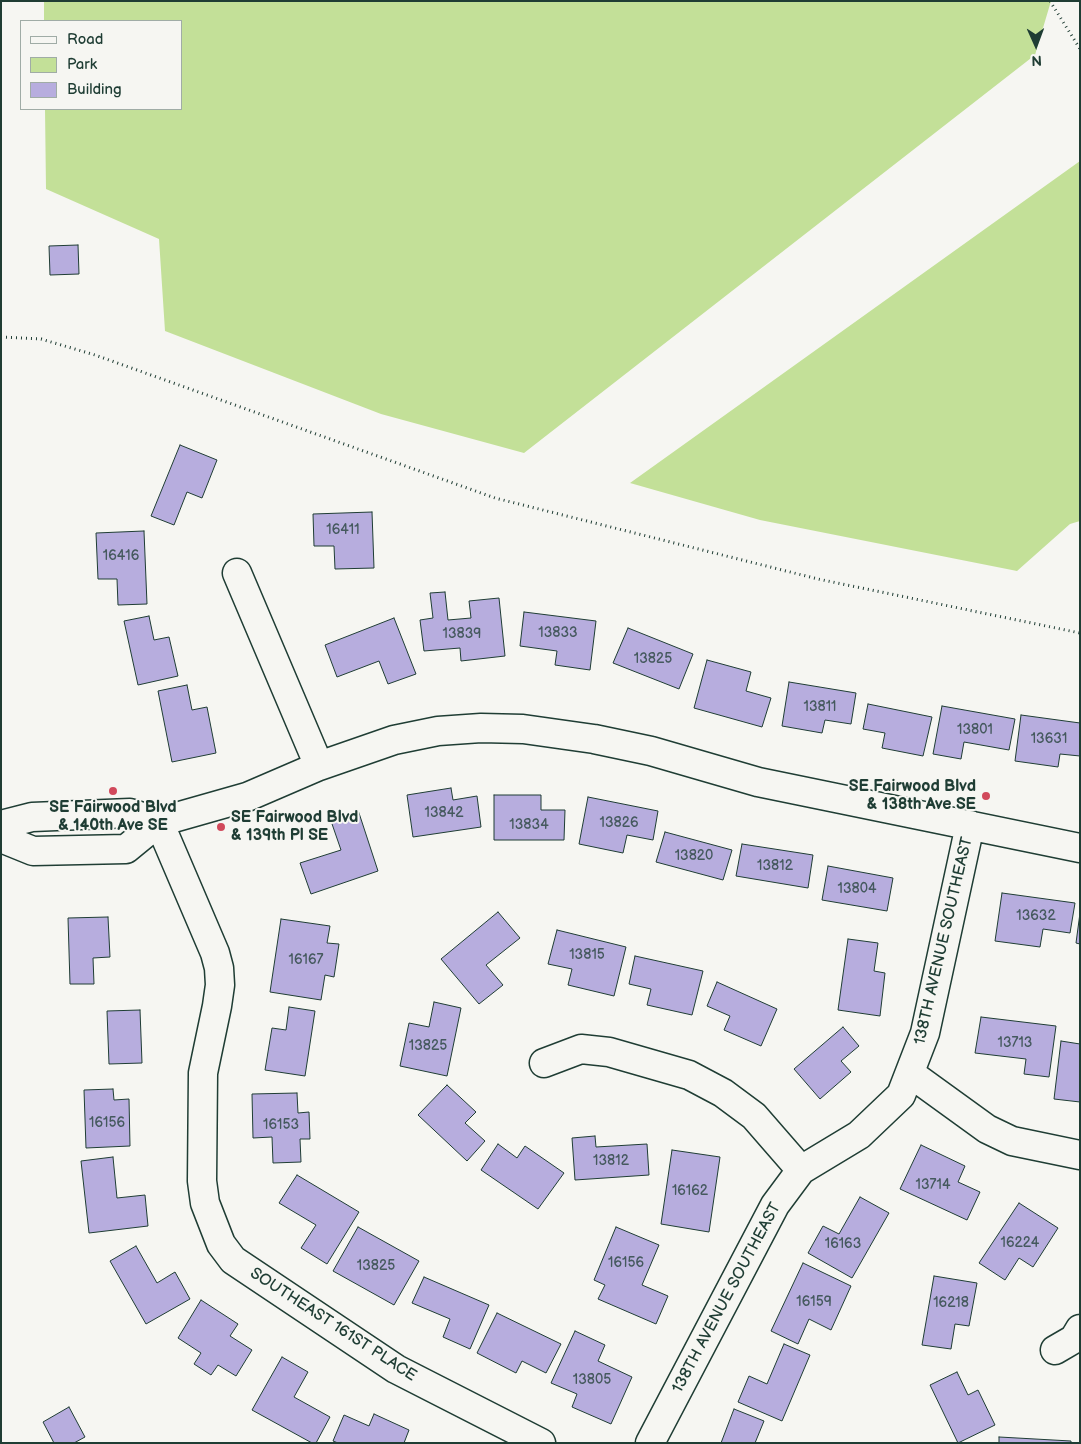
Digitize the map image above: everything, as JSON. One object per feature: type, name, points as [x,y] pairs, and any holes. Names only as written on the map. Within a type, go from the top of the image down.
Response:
[{"type":"street","points":[[237,573],[319,766]]},
{"type":"street","points":[[1,838],[33,851],[126,849],[159,822],[247,797],[319,766],[394,740],[438,731],[481,728],[523,729],[594,739],[652,751],[758,782],[1080,848]]},
{"type":"street","points":[[1,825],[32,817],[130,814],[159,822]]},
{"type":"street","name":"SOUTHEAST 161ST PLACE","points":[[159,822],[215,953],[219,968],[217,1006],[203,1073],[202,1181],[205,1203],[220,1244],[233,1260],[396,1369],[541,1443]]},
{"type":"street","name":"138TH AVENUE SOUTHEAST","points":[[650,1443],[775,1205],[801,1170],[859,1135],[901,1095],[911,1074],[925,1033],[970,825]]},
{"type":"street","points":[[544,1063],[581,1050],[609,1052],[689,1075],[723,1093],[754,1116],[801,1170]]},
{"type":"street","points":[[911,1074],[987,1129],[1012,1140],[1080,1155]]},
{"type":"street","points":[[1055,1350],[1074,1338],[1080,1329]]},
{"type":"path","points":[[1050,1],[1080,49]]},
{"type":"path","points":[[1,337],[42,339],[95,354],[495,498],[818,579],[1080,633]]},
{"type":"green space","points":[[44,1],[1051,1],[1035,55],[524,453],[381,414],[165,331],[159,239],[46,189],[45,110],[182,110],[182,20],[44,20]]},
{"type":"green space","points":[[1080,161],[1080,521],[1070,524],[1017,571],[760,520],[630,483]]},
{"type":"building","points":[[78,245],[79,274],[50,275],[49,246]]},
{"type":"building","points":[[180,445],[217,460],[202,498],[187,492],[174,525],[151,516]]},
{"type":"building","points":[[372,512],[374,568],[335,569],[334,546],[314,546],[313,514]]},
{"type":"building","points":[[144,531],[147,604],[118,605],[117,579],[98,579],[96,533]]},
{"type":"building","points":[[445,592],[448,620],[471,618],[469,601],[499,598],[505,656],[461,661],[460,648],[424,651],[420,620],[433,618],[430,593]]},
{"type":"building","points":[[524,612],[596,621],[590,670],[555,665],[557,651],[520,646]]},
{"type":"building","points":[[149,616],[154,640],[169,637],[178,676],[138,685],[124,621]]},
{"type":"building","points":[[394,618],[416,674],[388,684],[379,661],[337,677],[325,645]]},
{"type":"building","points":[[628,628],[693,654],[679,689],[613,663]]},
{"type":"building","points":[[707,660],[751,672],[746,691],[771,698],[762,727],[694,708]]},
{"type":"building","points":[[789,682],[856,693],[851,724],[825,720],[822,733],[782,726]]},
{"type":"building","points":[[187,685],[192,710],[207,707],[216,753],[172,762],[158,691]]},
{"type":"building","points":[[868,704],[932,717],[923,756],[882,748],[885,733],[863,729]]},
{"type":"building","points":[[942,706],[1015,719],[1009,750],[964,742],[961,759],[933,754]]},
{"type":"building","points":[[1021,715],[1080,723],[1080,756],[1060,754],[1058,767],[1015,761]]},
{"type":"building","points":[[451,788],[453,800],[477,796],[481,827],[413,837],[407,795]]},
{"type":"building","points":[[494,795],[541,795],[541,810],[565,810],[564,840],[494,840]]},
{"type":"building","points":[[588,797],[658,811],[653,840],[627,835],[623,853],[579,844]]},
{"type":"building","points":[[359,813],[378,871],[311,894],[300,863],[341,850],[331,821]]},
{"type":"building","points":[[665,832],[732,850],[723,880],[656,862]]},
{"type":"building","points":[[742,844],[813,855],[808,888],[736,876]]},
{"type":"building","points":[[828,866],[893,878],[887,911],[822,900]]},
{"type":"building","points":[[1002,893],[1075,903],[1070,933],[1043,929],[1040,947],[995,941]]},
{"type":"building","points":[[498,912],[520,938],[486,965],[503,985],[479,1004],[441,959]]},
{"type":"building","points":[[1080,913],[1080,944],[1076,943]]},
{"type":"building","points":[[108,917],[110,957],[93,958],[94,984],[70,984],[68,918]]},
{"type":"building","points":[[281,919],[330,926],[327,943],[339,944],[334,977],[325,975],[321,1000],[270,992]]},
{"type":"building","points":[[557,930],[626,947],[614,996],[568,985],[572,969],[548,964]]},
{"type":"building","points":[[848,939],[878,943],[874,971],[885,973],[880,1016],[838,1010]]},
{"type":"building","points":[[635,956],[703,971],[692,1015],[647,1005],[651,989],[629,984]]},
{"type":"building","points":[[717,982],[777,1009],[761,1046],[724,1030],[730,1016],[707,1006]]},
{"type":"building","points":[[434,1002],[461,1008],[447,1076],[400,1066],[409,1023],[429,1027]]},
{"type":"building","points":[[289,1007],[315,1011],[305,1076],[265,1070],[272,1028],[286,1030]]},
{"type":"building","points":[[140,1010],[142,1063],[109,1064],[107,1011]]},
{"type":"building","points":[[981,1017],[1056,1026],[1049,1077],[1024,1074],[1026,1059],[975,1053]]},
{"type":"building","points":[[843,1027],[859,1046],[841,1061],[851,1072],[820,1099],[794,1069]]},
{"type":"building","points":[[1061,1041],[1080,1044],[1080,1102],[1054,1099]]},
{"type":"building","points":[[447,1085],[476,1112],[465,1123],[485,1141],[467,1161],[418,1115]]},
{"type":"building","points":[[113,1089],[114,1100],[129,1099],[130,1146],[86,1148],[84,1090]]},
{"type":"building","points":[[297,1093],[298,1113],[309,1112],[310,1139],[300,1139],[301,1162],[273,1163],[272,1137],[253,1138],[252,1094]]},
{"type":"building","points":[[595,1136],[596,1147],[647,1144],[649,1175],[575,1180],[572,1138]]},
{"type":"building","points":[[498,1144],[517,1158],[525,1146],[564,1173],[538,1209],[481,1170]]},
{"type":"building","points":[[921,1145],[965,1166],[958,1182],[980,1192],[967,1220],[900,1189]]},
{"type":"building","points":[[672,1150],[720,1157],[709,1232],[661,1224]]},
{"type":"building","points":[[113,1157],[117,1198],[145,1195],[148,1226],[89,1233],[81,1161]]},
{"type":"building","points":[[297,1175],[359,1212],[327,1264],[301,1248],[316,1225],[279,1203]]},
{"type":"building","points":[[860,1197],[889,1213],[852,1278],[808,1253],[823,1226],[839,1234]]},
{"type":"building","points":[[1019,1203],[1058,1228],[1033,1267],[1019,1258],[1005,1280],[979,1263]]},
{"type":"building","points":[[358,1227],[419,1261],[394,1305],[333,1271]]},
{"type":"building","points":[[616,1227],[659,1245],[642,1285],[668,1296],[656,1324],[598,1299],[605,1285],[594,1280]]},
{"type":"building","points":[[136,1246],[157,1283],[175,1272],[190,1299],[146,1324],[110,1261]]},
{"type":"building","points":[[803,1263],[851,1286],[831,1330],[809,1319],[798,1344],[771,1331]]},
{"type":"building","points":[[934,1276],[977,1283],[969,1326],[955,1324],[951,1349],[922,1345]]},
{"type":"building","points":[[424,1277],[489,1305],[470,1349],[443,1337],[450,1319],[412,1303]]},
{"type":"building","points":[[201,1300],[238,1324],[230,1336],[252,1350],[236,1376],[218,1365],[211,1375],[194,1364],[201,1353],[178,1338]]},
{"type":"building","points":[[497,1313],[561,1344],[546,1373],[522,1361],[516,1373],[477,1353]]},
{"type":"building","points":[[575,1331],[605,1345],[598,1361],[632,1377],[611,1424],[572,1407],[577,1394],[551,1383]]},
{"type":"building","points":[[784,1344],[810,1355],[782,1421],[738,1402],[749,1376],[767,1384]]},
{"type":"building","points":[[282,1357],[308,1372],[294,1397],[330,1417],[316,1443],[312,1443],[252,1410]]},
{"type":"building","points":[[957,1372],[968,1395],[978,1390],[995,1425],[958,1443],[930,1385]]},
{"type":"building","points":[[69,1407],[85,1437],[74,1443],[54,1443],[43,1422]]},
{"type":"building","points":[[734,1409],[764,1421],[755,1443],[721,1443]]},
{"type":"building","points":[[374,1414],[409,1430],[404,1443],[338,1443],[333,1441],[344,1415],[369,1426]]},
{"type":"building","points":[[999,1437],[1071,1441],[1071,1443],[999,1443]]},
{"type":"place","name":"SE Fairwood Blvd & 140th Ave SE","points":[[113,791]]},
{"type":"place","name":"SE Fairwood Blvd & 138th Ave SE","points":[[986,796]]},
{"type":"place","name":"SE Fairwood Blvd & 139th Pl SE","points":[[221,827]]}]
